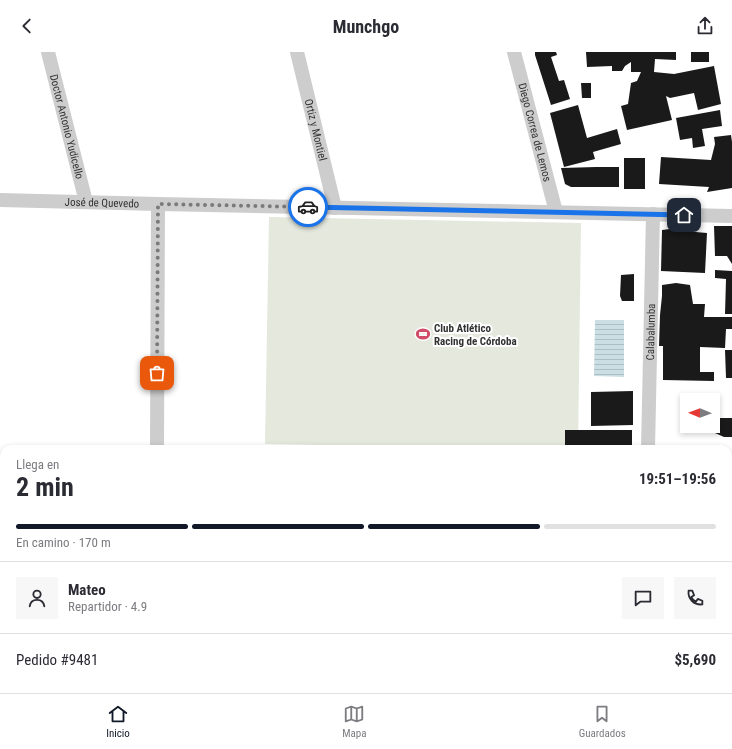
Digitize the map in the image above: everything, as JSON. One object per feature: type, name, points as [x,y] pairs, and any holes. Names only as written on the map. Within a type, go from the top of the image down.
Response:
[{"type":"street","name":"Doctor Antonio Yudicello","points":[[48,52],[86,202]]},
{"type":"street","name":"Ortiz y Montiel","points":[[297,52],[335,208]]},
{"type":"street","name":"Diego Correa de Lemos","points":[[514,52],[556,212]]},
{"type":"street","name":"José de Quevedo","points":[[0,200],[732,216]]},
{"type":"street","points":[[157,445],[158,204]]},
{"type":"street","name":"Calabalumba","points":[[648,445],[653,214]]},
{"type":"shaded area","name":"Club Atlético Racing de Córdoba","points":[[269,217],[581,223],[578,445],[265,444]]},
{"type":"shaded area","points":[[595,320],[624,320],[624,377],[594,376]]},
{"type":"building","points":[[535,52],[556,52],[557,55],[551,57],[559,81],[564,80],[570,99],[551,105]]},
{"type":"building","points":[[586,52],[676,52],[676,60],[655,59],[654,72],[674,74],[714,66],[721,104],[698,110],[694,93],[670,98],[666,96],[672,120],[627,130],[621,106],[628,104],[631,83],[637,81],[641,72],[631,72],[631,62],[625,66],[622,71],[612,71],[612,66],[587,67]]},
{"type":"building","points":[[691,52],[709,52],[709,62],[691,62]]},
{"type":"building","points":[[581,83],[591,83],[591,98],[582,98]]},
{"type":"building","points":[[578,105],[587,138],[617,129],[621,144],[593,152],[595,159],[564,167],[550,113]]},
{"type":"building","points":[[720,110],[722,126],[702,129],[705,146],[693,148],[692,138],[680,140],[676,118]]},
{"type":"building","points":[[731,135],[732,188],[707,192],[709,187],[659,184],[661,157],[711,160],[715,144],[714,137]]},
{"type":"building","points":[[624,158],[645,158],[645,189],[624,189]]},
{"type":"building","points":[[619,167],[619,187],[571,187],[565,184],[561,168]]},
{"type":"building","points":[[714,226],[732,226],[732,264],[727,256],[715,256]]},
{"type":"building","points":[[670,229],[707,233],[705,273],[661,271],[662,230]]},
{"type":"building","points":[[715,270],[732,271],[732,314],[725,314],[726,279],[715,278]]},
{"type":"building","points":[[634,274],[634,301],[622,301],[620,296],[621,275]]},
{"type":"building","points":[[676,283],[690,285],[693,304],[705,304],[704,317],[732,317],[732,329],[726,329],[725,348],[700,347],[700,372],[714,372],[714,381],[663,380],[663,346],[659,346],[662,285]]},
{"type":"building","points":[[725,350],[732,350],[732,378],[726,378]]},
{"type":"building","points":[[633,391],[633,425],[591,426],[591,392]]},
{"type":"building","points":[[720,418],[732,418],[732,437],[724,437],[715,433],[720,433]]},
{"type":"building","points":[[565,430],[632,430],[632,445],[565,445]]},
{"type":"way so far","points":[[157,373],[158,204],[308,207]]},
{"type":"place","name":"Club Atlético Racing de Córdoba","points":[[423,334]]},
{"type":"route","points":[[308,207],[684,215]]}]
